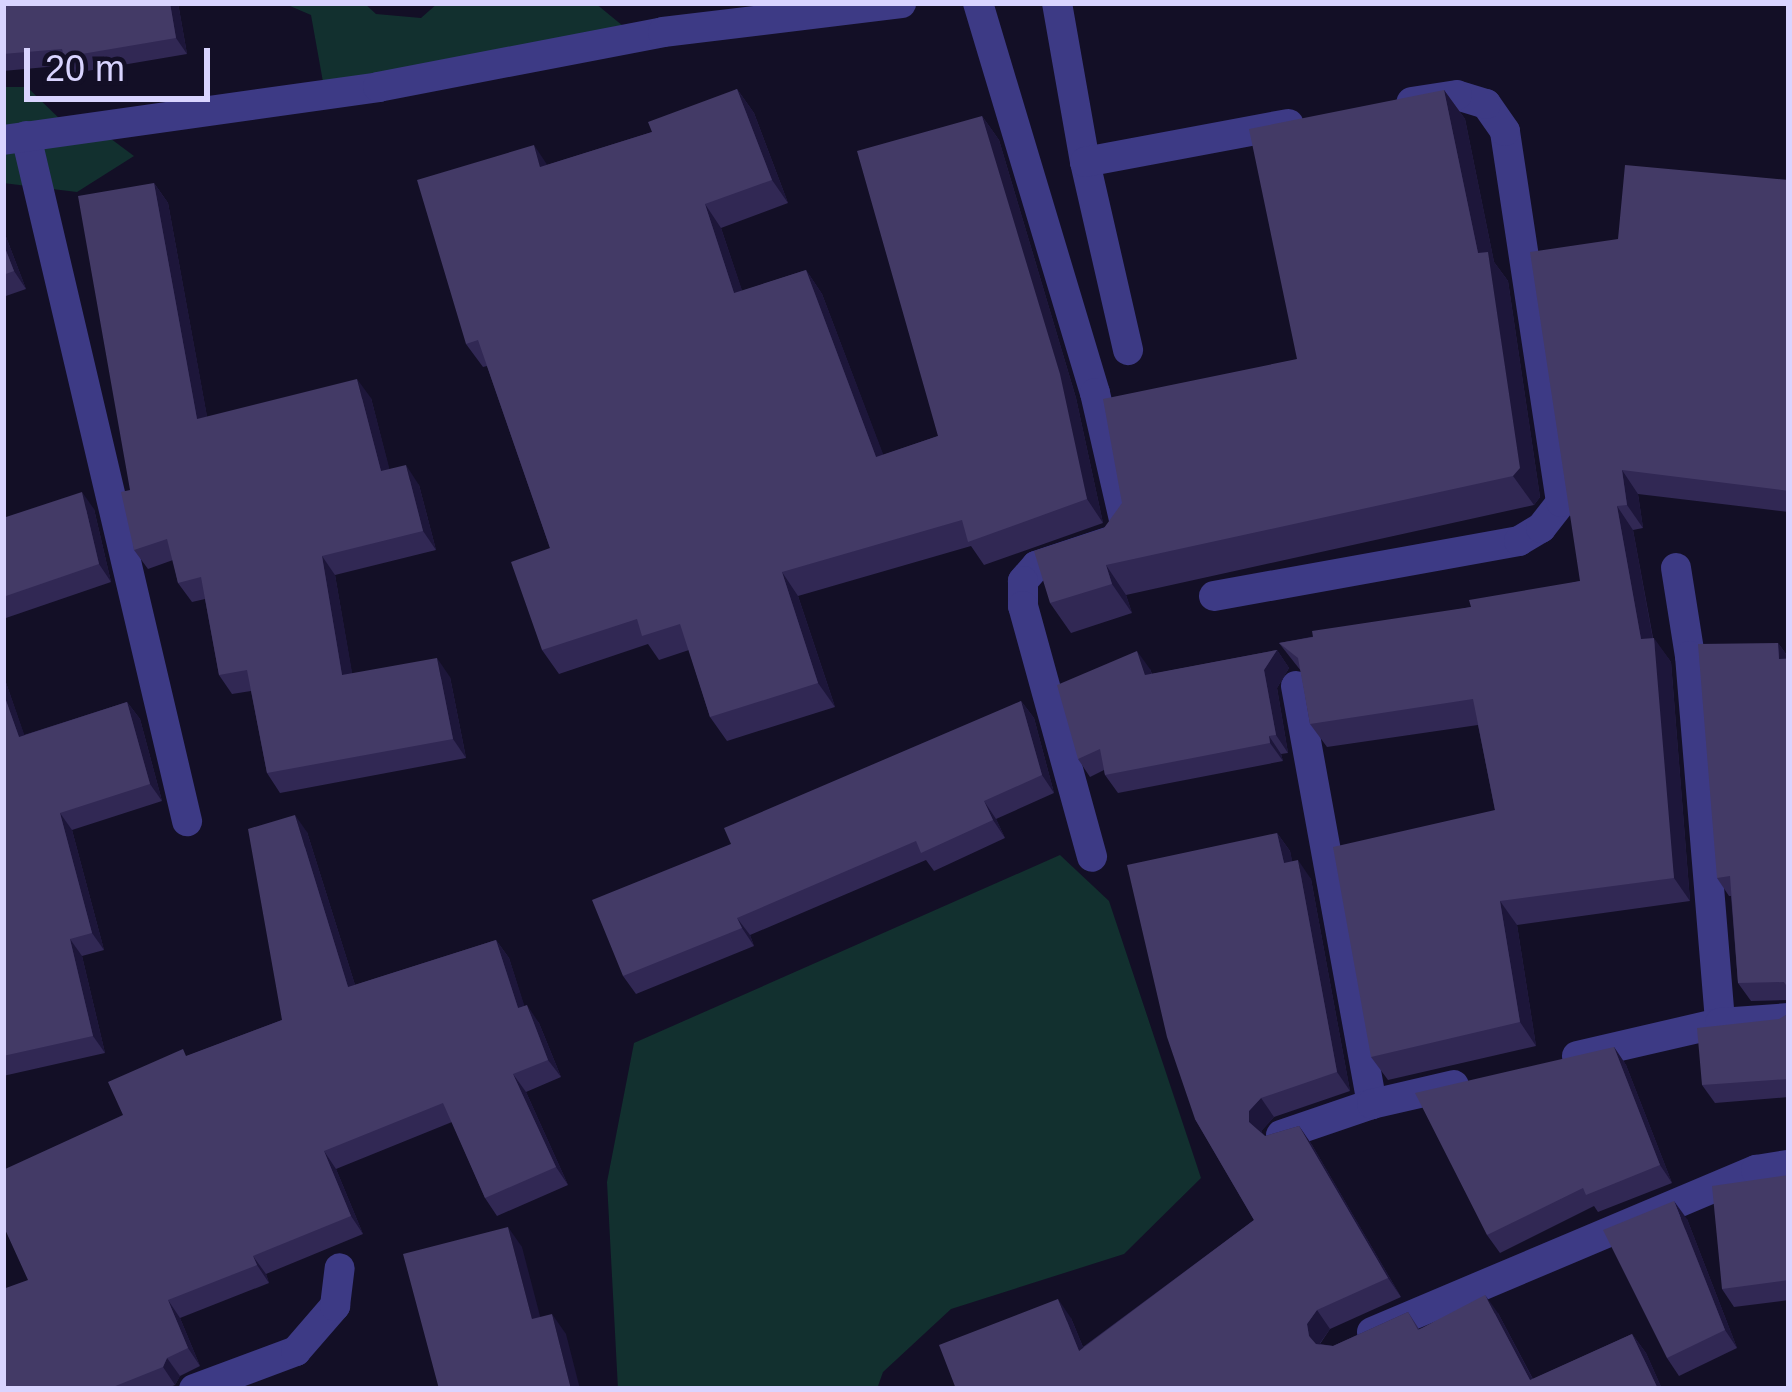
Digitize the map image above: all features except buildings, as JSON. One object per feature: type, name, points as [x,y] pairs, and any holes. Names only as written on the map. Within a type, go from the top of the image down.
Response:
[{"type":"street","points":[[187,821],[15,138],[378,87],[660,17],[901,3]]},
{"type":"street","points":[[978,3],[1095,393],[1125,524],[1117,539],[1098,550],[1036,566],[1023,581],[1023,606],[1092,857]]},
{"type":"street","points":[[1057,3],[1085,162],[1128,350]]},
{"type":"street","points":[[1214,596],[1519,541],[1541,528],[1561,502],[1505,131],[1486,104],[1456,95],[1387,107]]},
{"type":"street","points":[[1085,162],[1318,118]]},
{"type":"street","points":[[1676,568],[1690,656],[1720,1023]]},
{"type":"street","points":[[1296,686],[1372,1104]]},
{"type":"street","points":[[1558,1061],[1720,1023],[1789,1018]]},
{"type":"street","points":[[1281,1135],[1372,1104],[1488,1077]]},
{"type":"street","points":[[1340,1346],[1713,1187],[1756,1170],[1789,1165]]},
{"type":"street","points":[[194,1389],[296,1351],[334,1306],[340,1268]]},
{"type":"green space","points":[[283,3],[364,3],[376,14],[421,18],[438,3],[595,3],[623,26],[608,52],[323,82],[311,15]]},
{"type":"green space","points":[[3,87],[27,87],[66,125],[95,127],[134,156],[77,192],[3,183]]},
{"type":"green space","points":[[1060,855],[1109,901],[1201,1178],[1124,1254],[951,1309],[883,1372],[877,1389],[618,1389],[607,1182],[634,1043]]}]
